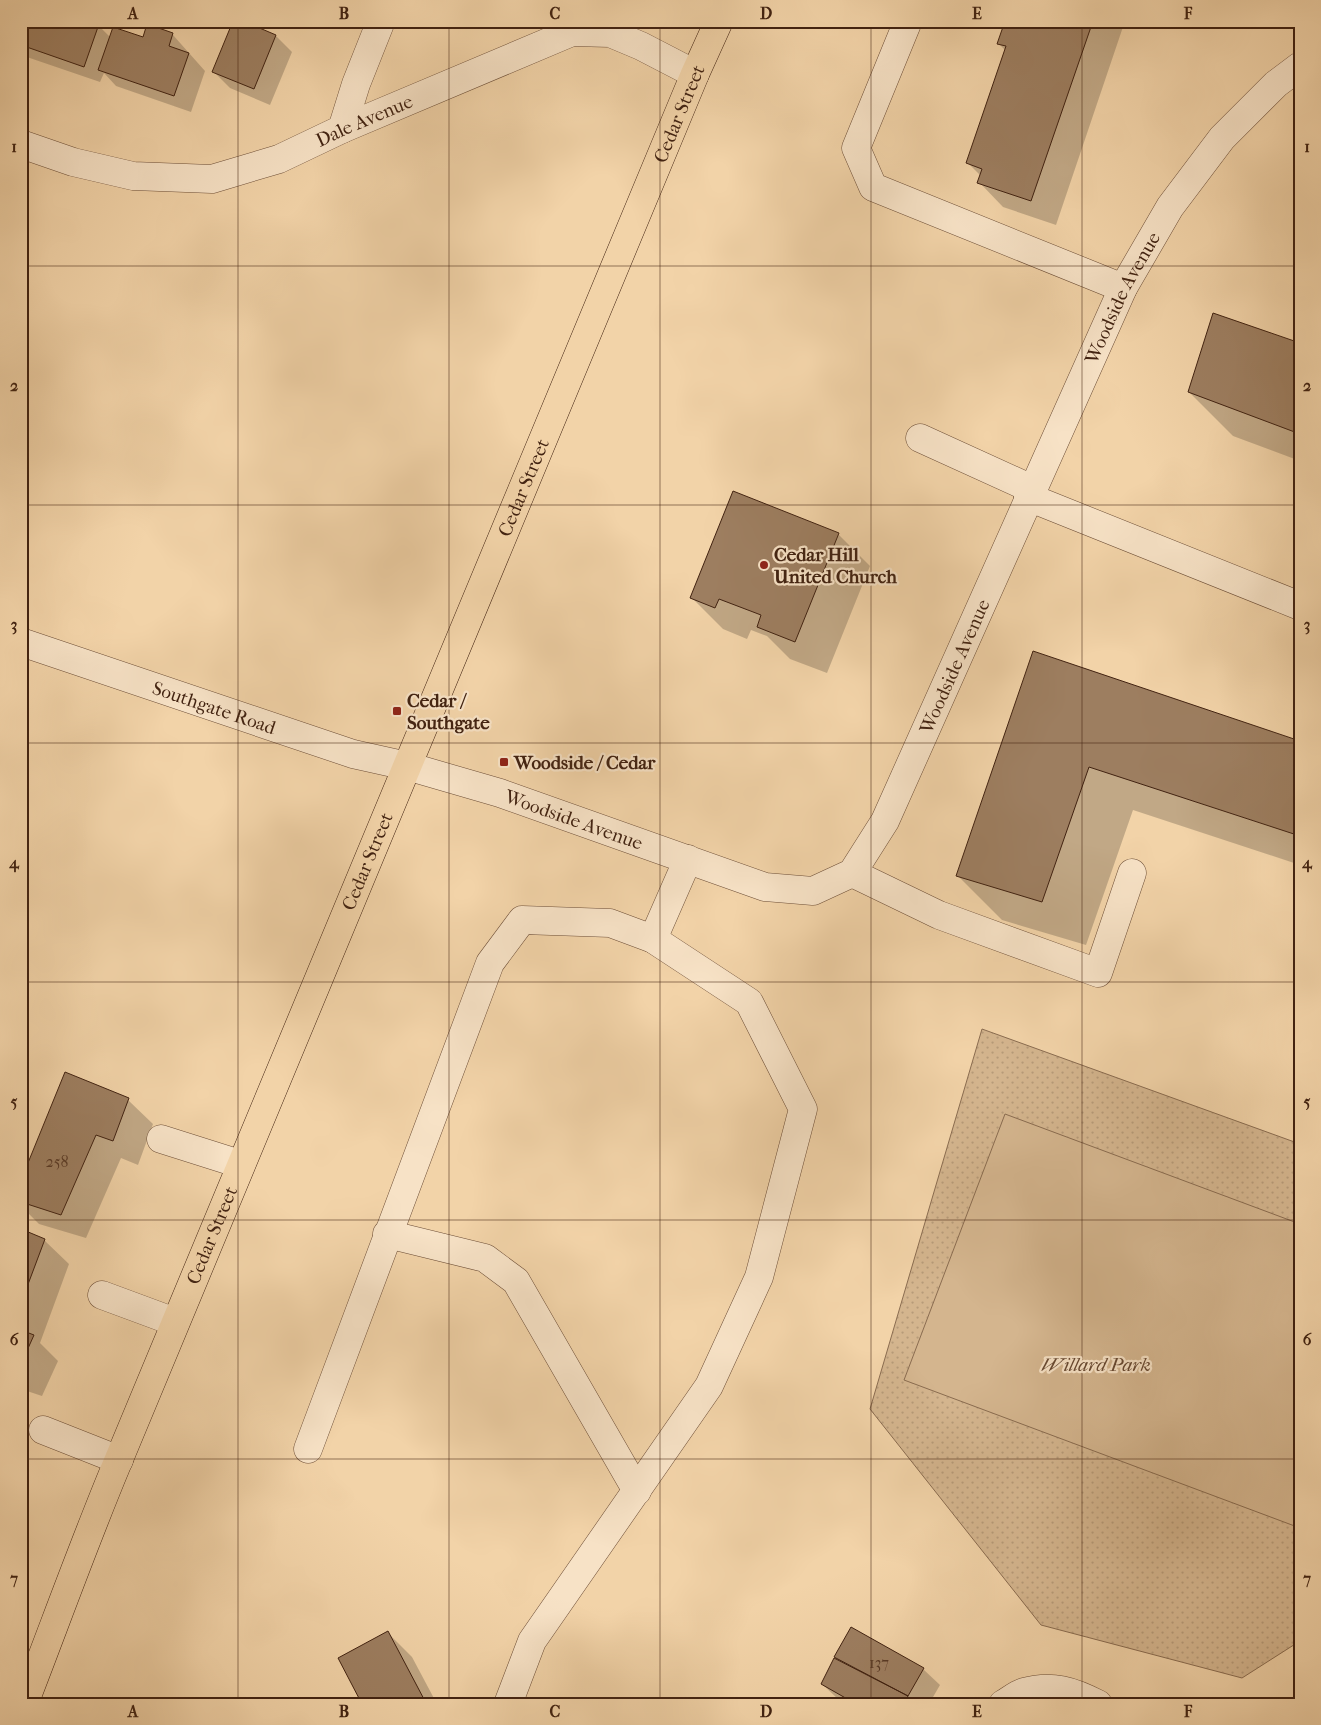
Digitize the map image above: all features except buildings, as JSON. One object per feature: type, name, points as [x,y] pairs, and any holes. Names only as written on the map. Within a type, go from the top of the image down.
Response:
[{"type":"main road","name":"Cedar Street","points":[[24,1704],[119,1460],[240,1164],[695,74],[719,21]]},
{"type":"street","points":[[342,129],[356,84],[381,21]]},
{"type":"street","points":[[908,21],[856,148],[873,187],[1123,288]]},
{"type":"street","name":"Dale Avenue","points":[[21,144],[73,162],[133,176],[212,179],[279,160],[342,129],[572,32],[610,33],[641,46],[695,74]]},
{"type":"street","name":"Woodside Avenue","points":[[407,766],[500,793],[765,887],[813,891],[852,873],[885,821],[1123,288],[1170,207],[1222,138],[1276,84],[1300,66]]},
{"type":"street","points":[[920,438],[1030,493],[1300,606]]},
{"type":"street","name":"Southgate Road","points":[[21,642],[353,754],[407,766]]},
{"type":"street","points":[[653,939],[688,860]]},
{"type":"street","points":[[852,873],[939,915],[1098,973],[1132,873]]},
{"type":"street","points":[[308,1449],[490,963],[522,920],[610,923],[653,939],[749,1002],[803,1109],[759,1277],[708,1386],[532,1641],[508,1704]]},
{"type":"street","points":[[161,1139],[240,1164]]},
{"type":"street","points":[[387,1234],[485,1258],[516,1281],[637,1491]]},
{"type":"street","points":[[102,1295],[175,1322]]},
{"type":"street","points":[[43,1430],[119,1460]]},
{"type":"street","points":[[1003,1704],[1022,1692],[1052,1687],[1079,1694],[1098,1704]]},
{"type":"green space","name":"Willard Park","points":[[982,1029],[1300,1144],[1300,1641],[1242,1678],[1041,1625],[870,1409]]},
{"type":"green space","points":[[1005,1114],[1300,1224],[1300,1528],[904,1380]]},
{"type":"place","name":"Cedar Hill United Church","points":[[764,565]]},
{"type":"place","name":"Cedar / Southgate","points":[[397,711]]},
{"type":"place","name":"Woodside / Cedar","points":[[504,762]]}]
